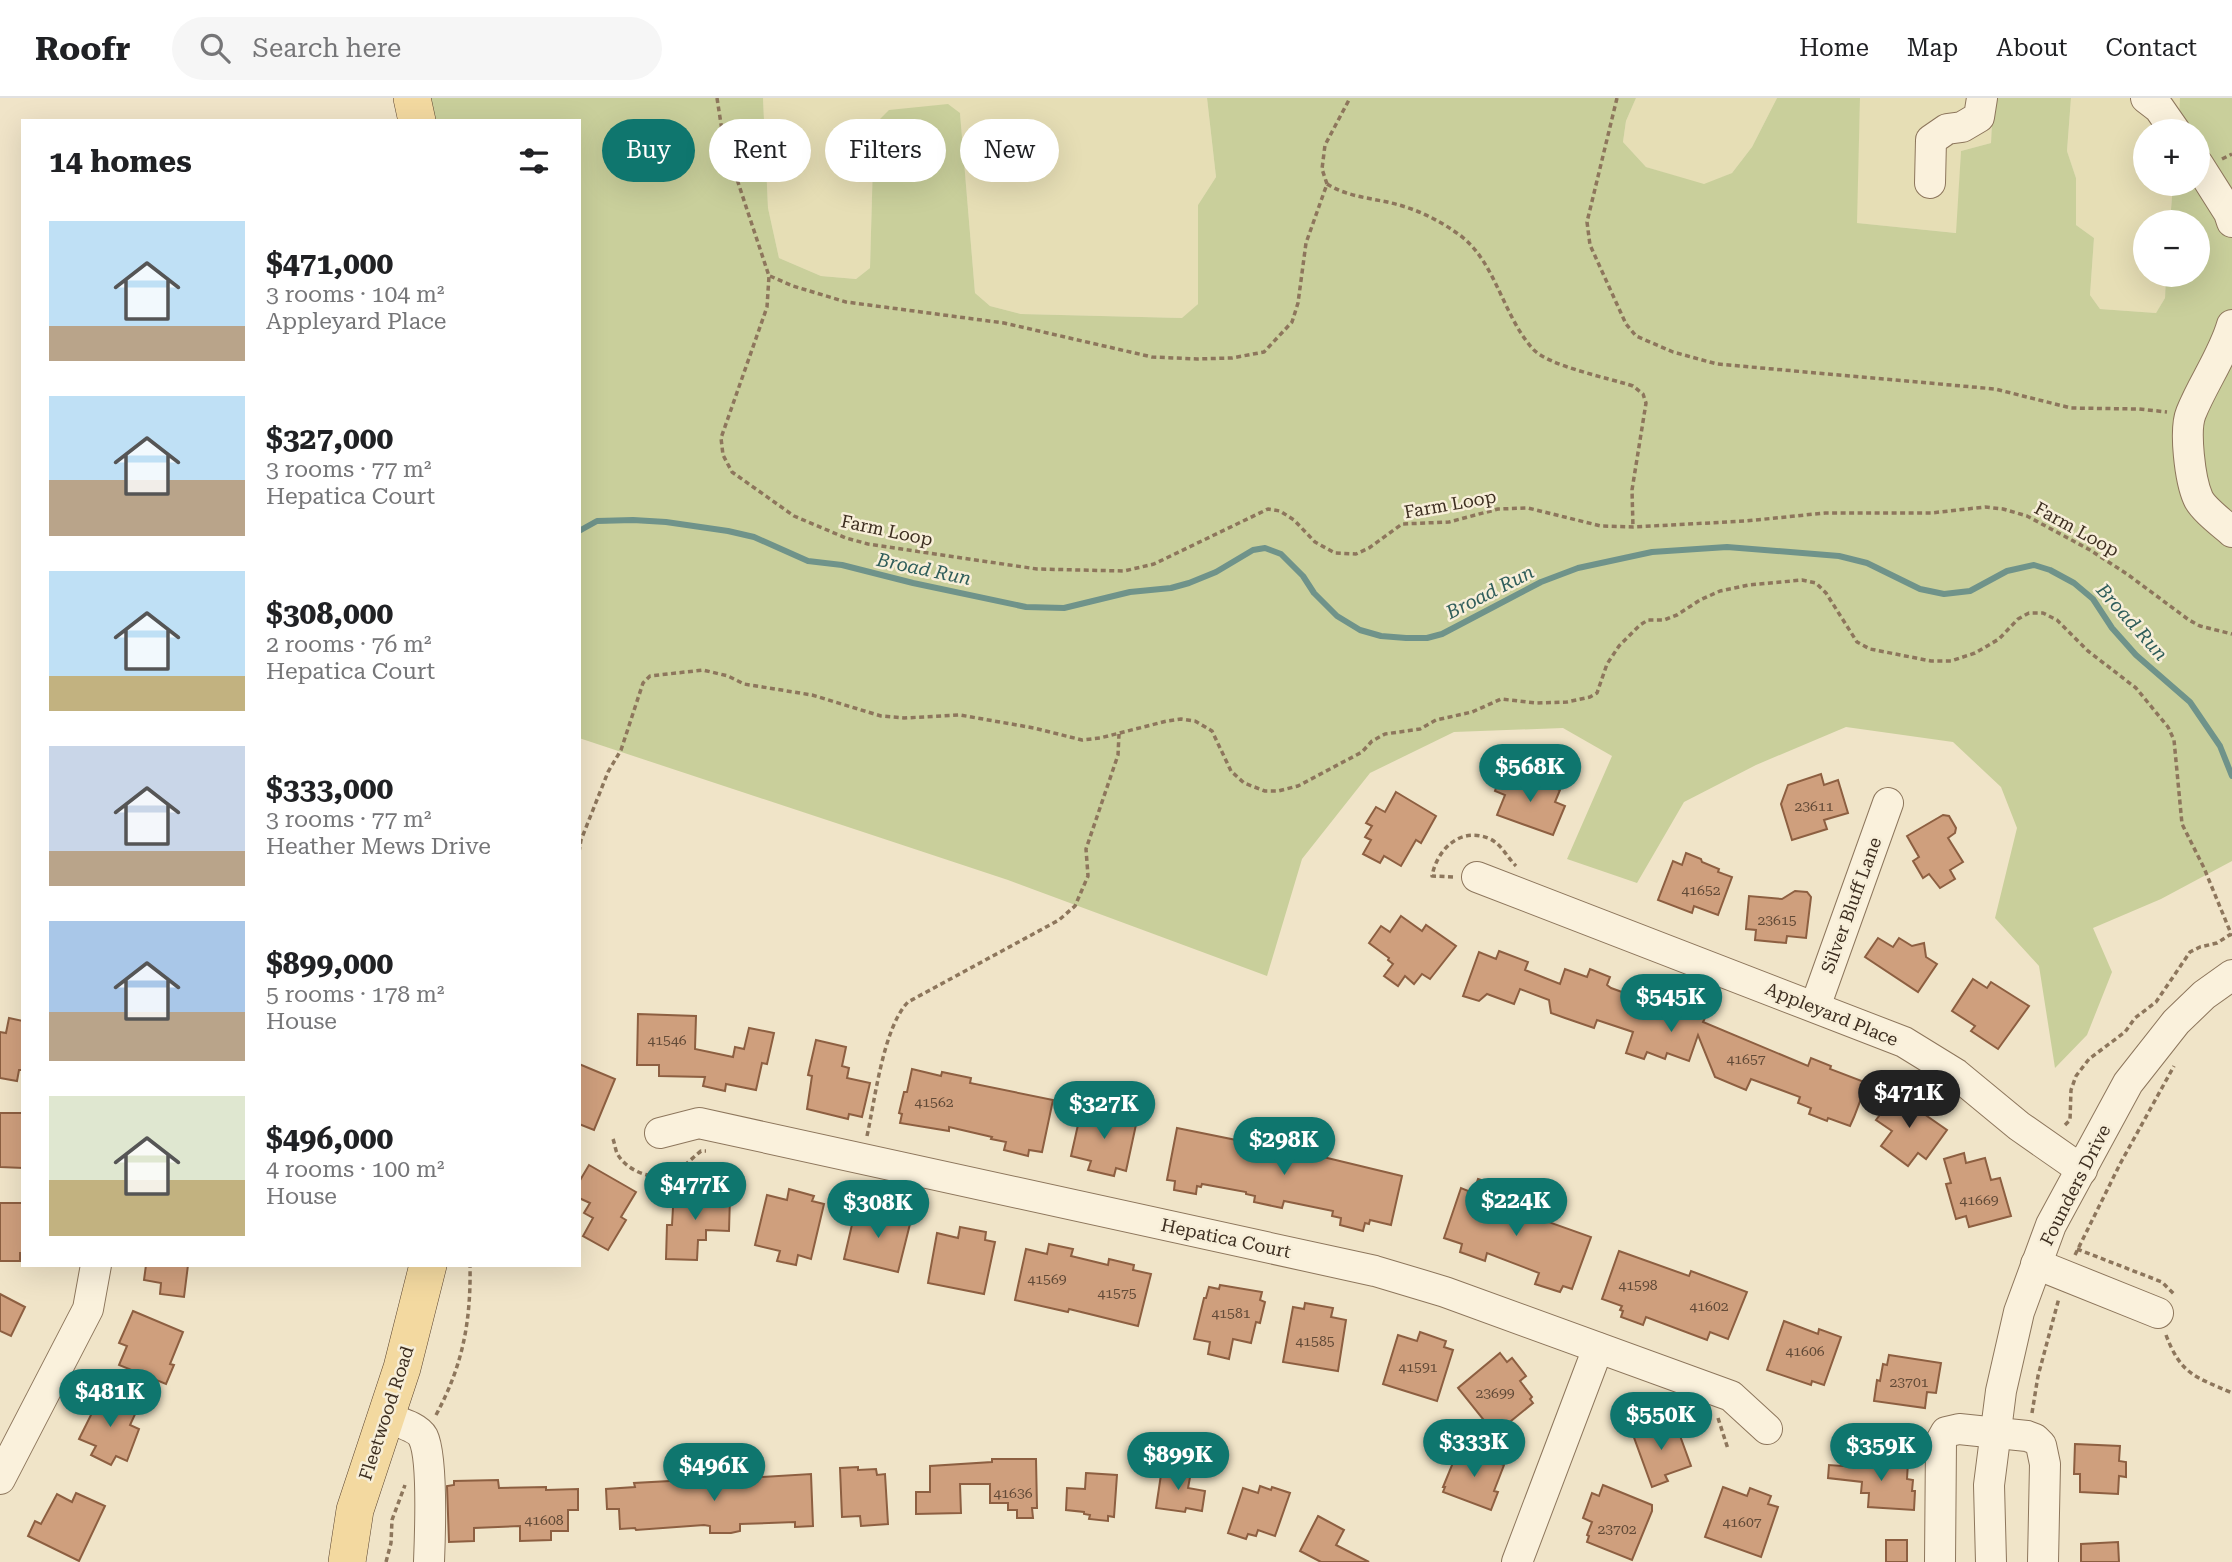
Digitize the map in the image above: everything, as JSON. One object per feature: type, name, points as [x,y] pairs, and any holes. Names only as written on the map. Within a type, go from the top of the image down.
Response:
[{"type":"main road","points":[[412,98],[417,119]]},
{"type":"main road","name":"Fleetwood Road","points":[[346,1562],[355,1510],[402,1368],[427,1267]]},
{"type":"street","points":[[1930,183],[1931,140],[1947,129],[1962,127],[1979,117],[1982,98]]},
{"type":"street","points":[[2146,98],[2159,108],[2167,119]]},
{"type":"street","points":[[2210,183],[2232,222]]},
{"type":"street","points":[[2232,325],[2228,339],[2189,415],[2190,461],[2198,499],[2232,532]]},
{"type":"street","name":"Silver Bluff Lane","points":[[1815,1007],[1888,803]]},
{"type":"street","name":"Appleyard Place","points":[[1477,877],[1903,1042],[1956,1074],[2019,1126],[2082,1170]]},
{"type":"street","name":"Founders Drive","points":[[1991,1562],[1989,1485],[2001,1391],[2019,1312],[2051,1226],[2129,1083],[2176,1022],[2204,995],[2232,975]]},
{"type":"street","name":"Hepatica Court","points":[[660,1133],[699,1123],[1375,1271],[1445,1292],[1731,1396],[1767,1429]]},
{"type":"street","points":[[2036,1264],[2158,1313]]},
{"type":"street","points":[[0,1479],[88,1309],[96,1267]]},
{"type":"street","points":[[1517,1562],[1598,1348]]},
{"type":"street","points":[[385,1418],[417,1431],[423,1437],[428,1469],[429,1562]]},
{"type":"street","points":[[1940,1562],[1941,1441],[1946,1432],[1959,1429],[2027,1436],[2041,1445],[2045,1464],[2043,1562]]},
{"type":"path","name":"Farm Loop","points":[[717,98],[723,137],[769,276],[767,307],[721,438],[723,455],[732,472],[793,516],[822,530],[868,544],[1003,565],[1124,572],[1154,564],[1268,509],[1280,511],[1315,542],[1335,553],[1356,554],[1402,524],[1448,522],[1498,509],[1528,508],[1601,526],[1633,527],[1746,521],[1825,513],[1931,513],[1986,507],[2027,516],[2090,550],[2200,626],[2232,634]]},
{"type":"path","points":[[769,276],[846,302],[1004,323],[1152,357],[1232,358],[1265,352],[1292,322],[1298,303],[1306,243],[1327,184],[1322,169],[1325,145],[1350,98]]},
{"type":"path","points":[[1618,98],[1587,222],[1590,245],[1626,324],[1636,336],[1673,352],[1717,364],[1995,389],[2071,408],[2139,409],[2189,415]]},
{"type":"path","points":[[1327,184],[1357,196],[1412,209],[1436,220],[1471,245],[1534,351],[1557,362],[1633,386],[1643,394],[1644,413],[1632,490],[1633,527]]},
{"type":"path","points":[[581,840],[608,772],[621,750],[643,683],[650,676],[672,672],[703,670],[728,676],[744,684],[812,695],[881,716],[904,718],[960,715],[990,719],[1082,740],[1181,719],[1195,721],[1212,731],[1231,771],[1244,783],[1265,791],[1278,791],[1298,786],[1362,752],[1372,741],[1385,734],[1420,729],[1436,720],[1472,712],[1501,699],[1536,703],[1567,702],[1590,697],[1597,693],[1607,664],[1619,646],[1640,625],[1648,620],[1664,620],[1677,615],[1720,591],[1802,580],[1816,583],[1826,593],[1857,642],[1870,649],[1931,662],[1951,661],[1975,653],[1999,639],[2018,619],[2029,613],[2043,613],[2057,620],[2088,651],[2136,688],[2168,727],[2176,753],[2177,796],[2182,824],[2231,935],[2190,952],[2156,1002],[2135,1018],[2125,1032],[2089,1059],[2076,1076],[2071,1090],[2070,1120],[2065,1125]]},
{"type":"path","points":[[862,1158],[891,1031],[899,1012],[908,1002],[1059,920],[1075,906],[1088,876],[1086,849],[1118,755],[1119,734]]},
{"type":"path","points":[[613,1139],[617,1153],[626,1165],[639,1173],[651,1175],[671,1174],[701,1152],[710,1150]]},
{"type":"path","points":[[423,1437],[452,1385],[464,1342],[471,1298],[470,1267]]},
{"type":"path","points":[[2158,1313],[2177,1360],[2191,1375],[2232,1393]]},
{"type":"path","points":[[1711,1414],[1718,1418],[1722,1426],[1728,1449]]},
{"type":"path","points":[[386,1562],[391,1543],[392,1520],[407,1482]]},
{"type":"shaded area","points":[[763,98],[1207,98],[1216,177],[1198,205],[1198,304],[1183,318],[1021,314],[990,306],[975,293],[966,182],[1059,182],[1059,119],[960,119],[960,113],[917,119],[825,119],[825,182],[872,182],[870,268],[856,279],[821,276],[779,258],[768,208],[767,182],[811,182],[811,119],[764,119]]},
{"type":"shaded area","points":[[1636,98],[1777,98],[1752,147],[1732,173],[1704,185],[1646,167],[1623,142],[1626,121]]},
{"type":"shaded area","points":[[1860,98],[1993,98],[1991,143],[1961,151],[1957,233],[1856,223]]},
{"type":"shaded area","points":[[2071,98],[2180,98],[2179,119],[2133,119],[2133,196],[2172,196],[2171,210],[2133,210],[2133,287],[2165,287],[2165,298],[2156,313],[2100,309],[2090,295],[2094,238],[2076,225],[2076,178],[2067,151]]},
{"type":"green space","points":[[431,98],[763,98],[764,119],[709,119],[709,182],[767,182],[768,208],[779,258],[821,276],[856,279],[870,268],[872,182],[946,182],[946,119],[880,119],[889,110],[948,104],[960,113],[960,182],[966,182],[975,293],[990,306],[1021,314],[1182,318],[1198,304],[1198,205],[1216,177],[1207,98],[1636,98],[1626,121],[1623,142],[1646,167],[1704,184],[1732,173],[1752,147],[1777,98],[1860,98],[1857,223],[1956,233],[1961,151],[1991,143],[1993,98],[2071,98],[2067,151],[2076,178],[2076,225],[2094,238],[2090,295],[2100,309],[2156,313],[2165,298],[2165,287],[2210,287],[2210,210],[2171,210],[2172,196],[2210,196],[2210,119],[2179,119],[2180,98],[2232,98],[2232,861],[2161,899],[2093,928],[2112,972],[2087,1035],[2055,1068],[2039,966],[1995,918],[2017,828],[2001,787],[1953,742],[1846,727],[1756,765],[1684,802],[1637,883],[1567,859],[1612,756],[1563,728],[1454,732],[1370,773],[1302,859],[1267,976],[1008,880],[581,739],[581,119],[435,119]]},
{"type":"building","points":[[1501,774],[1525,783],[1526,780],[1560,790],[1555,802],[1565,806],[1553,835],[1497,815],[1505,795],[1495,791]]},
{"type":"building","points":[[1821,774],[1824,785],[1838,780],[1848,813],[1824,820],[1827,829],[1792,840],[1781,804],[1788,785]]},
{"type":"building","points":[[1396,792],[1436,816],[1421,843],[1416,840],[1401,866],[1384,856],[1380,863],[1363,854],[1371,840],[1365,837],[1372,826],[1366,823],[1376,807],[1385,812]]},
{"type":"building","points":[[1943,815],[1949,816],[1956,828],[1955,833],[1948,838],[1963,862],[1950,870],[1955,879],[1940,888],[1929,874],[1923,878],[1913,861],[1919,857],[1907,836]]},
{"type":"building","points":[[1686,853],[1732,877],[1718,915],[1694,906],[1692,913],[1658,900],[1673,861],[1682,865]]},
{"type":"building","points":[[1795,891],[1807,892],[1811,897],[1806,938],[1787,936],[1786,943],[1755,940],[1756,930],[1746,929],[1749,896],[1782,899]]},
{"type":"building","points":[[1401,916],[1422,931],[1426,925],[1456,946],[1430,979],[1422,974],[1414,984],[1405,976],[1398,986],[1384,976],[1393,964],[1389,958],[1369,943],[1381,926],[1390,932]]},
{"type":"building","points":[[1878,938],[1893,947],[1899,938],[1912,946],[1924,943],[1926,957],[1937,964],[1918,992],[1865,957]]},
{"type":"building","points":[[1499,951],[1528,962],[1525,970],[1560,984],[1565,969],[1587,977],[1590,969],[1610,977],[1607,985],[1611,988],[1647,1001],[1649,994],[1705,1018],[1703,1022],[1808,1066],[1811,1058],[1831,1066],[1830,1069],[1867,1083],[1850,1126],[1809,1114],[1811,1108],[1798,1103],[1800,1097],[1751,1079],[1746,1090],[1715,1077],[1698,1035],[1689,1061],[1667,1053],[1665,1059],[1647,1052],[1644,1059],[1626,1053],[1633,1032],[1597,1020],[1594,1028],[1551,1013],[1549,1000],[1520,989],[1514,1004],[1487,994],[1479,1001],[1463,996],[1479,952],[1496,959]]},
{"type":"building","points":[[1973,979],[1987,988],[1991,982],[2029,1006],[1998,1049],[1971,1031],[1975,1026],[1952,1011]]},
{"type":"building","points":[[638,1014],[696,1016],[695,1049],[733,1057],[735,1047],[744,1049],[749,1028],[774,1033],[767,1064],[762,1063],[756,1090],[726,1084],[725,1091],[703,1086],[705,1077],[659,1076],[659,1065],[637,1065]]},
{"type":"building","points":[[9,1018],[21,1021],[21,1070],[17,1081],[0,1078],[0,1032],[6,1033]]},
{"type":"building","points":[[816,1040],[846,1047],[842,1066],[849,1068],[847,1078],[870,1083],[862,1117],[849,1114],[848,1119],[807,1109],[812,1076],[808,1075]]},
{"type":"building","points":[[581,1065],[615,1079],[594,1130],[581,1125]]},
{"type":"building","points":[[912,1069],[941,1076],[942,1072],[971,1078],[970,1083],[1053,1100],[1042,1152],[1029,1150],[1028,1156],[1004,1150],[1006,1142],[991,1139],[992,1137],[949,1127],[949,1131],[900,1123],[902,1114],[899,1113]]},
{"type":"building","points":[[1898,1091],[1916,1104],[1914,1107],[1947,1130],[1926,1159],[1918,1153],[1908,1166],[1881,1146],[1892,1131],[1876,1120]]},
{"type":"building","points":[[1082,1107],[1137,1120],[1126,1171],[1116,1168],[1114,1176],[1088,1170],[1091,1161],[1071,1156]]},
{"type":"building","points":[[0,1113],[21,1113],[21,1168],[0,1167]]},
{"type":"building","points":[[1177,1128],[1256,1144],[1257,1139],[1320,1152],[1319,1156],[1402,1176],[1391,1225],[1370,1220],[1369,1224],[1365,1223],[1363,1231],[1340,1225],[1341,1218],[1332,1216],[1333,1211],[1284,1201],[1282,1208],[1254,1202],[1255,1196],[1246,1192],[1202,1184],[1201,1187],[1197,1186],[1196,1194],[1174,1190],[1175,1181],[1167,1180]]},
{"type":"building","points":[[1964,1153],[1966,1163],[1985,1158],[1991,1180],[2000,1178],[2011,1216],[1969,1227],[1966,1216],[1956,1219],[1946,1184],[1951,1183],[1944,1159]]},
{"type":"building","points":[[589,1165],[636,1192],[621,1217],[626,1220],[608,1250],[583,1236],[593,1218],[584,1213],[590,1203],[581,1199],[581,1179]]},
{"type":"building","points":[[1478,1179],[1494,1184],[1489,1198],[1591,1237],[1572,1289],[1563,1286],[1560,1292],[1535,1284],[1539,1273],[1487,1253],[1485,1261],[1460,1252],[1462,1244],[1444,1238],[1461,1188],[1473,1193]]},
{"type":"building","points":[[789,1189],[814,1196],[812,1201],[824,1204],[811,1259],[798,1255],[796,1265],[777,1261],[780,1251],[755,1245],[767,1195],[787,1200]]},
{"type":"building","points":[[674,1190],[719,1192],[718,1196],[730,1196],[729,1231],[706,1230],[706,1240],[698,1240],[697,1260],[666,1259],[667,1225],[672,1225]]},
{"type":"building","points":[[0,1203],[21,1203],[20,1261],[0,1261]]},
{"type":"building","points":[[878,1208],[900,1213],[898,1221],[910,1224],[898,1272],[844,1259],[854,1216],[859,1217],[860,1213],[876,1217]]},
{"type":"building","points":[[960,1227],[986,1232],[985,1240],[995,1242],[984,1294],[928,1283],[937,1233],[958,1238]]},
{"type":"building","points":[[1049,1244],[1073,1249],[1071,1256],[1108,1265],[1109,1259],[1134,1265],[1133,1270],[1151,1274],[1138,1326],[1069,1309],[1068,1312],[1015,1300],[1026,1249],[1047,1254]]},
{"type":"building","points":[[1619,1251],[1689,1276],[1691,1271],[1747,1292],[1728,1339],[1710,1332],[1707,1340],[1646,1317],[1643,1325],[1621,1317],[1622,1306],[1602,1299]]},
{"type":"building","points":[[146,1267],[188,1267],[184,1297],[160,1294],[161,1283],[144,1280]]},
{"type":"building","points":[[1220,1285],[1262,1292],[1260,1300],[1265,1302],[1251,1343],[1233,1339],[1229,1359],[1208,1354],[1210,1342],[1194,1339],[1209,1287],[1219,1289]]},
{"type":"building","points":[[0,1294],[25,1307],[11,1336],[0,1331]]},
{"type":"building","points":[[1305,1303],[1333,1308],[1331,1317],[1346,1320],[1338,1371],[1283,1362],[1293,1307],[1304,1309]]},
{"type":"building","points":[[133,1311],[183,1332],[170,1364],[174,1365],[166,1384],[119,1365],[127,1346],[119,1343]]},
{"type":"building","points":[[1784,1321],[1818,1334],[1819,1329],[1841,1337],[1824,1385],[1812,1381],[1811,1385],[1767,1370]]},
{"type":"building","points":[[1420,1332],[1446,1341],[1444,1347],[1453,1350],[1437,1401],[1383,1384],[1398,1335],[1417,1341]]},
{"type":"building","points":[[1500,1353],[1507,1362],[1512,1358],[1526,1376],[1520,1381],[1532,1397],[1530,1399],[1533,1403],[1495,1434],[1458,1388]]},
{"type":"building","points":[[1889,1355],[1941,1363],[1936,1393],[1927,1392],[1925,1408],[1874,1401],[1877,1380],[1880,1381],[1883,1364],[1887,1365]]},
{"type":"building","points":[[96,1391],[137,1410],[130,1425],[139,1429],[127,1461],[116,1456],[111,1465],[91,1455],[96,1446],[79,1439],[94,1409],[89,1406]]},
{"type":"building","points":[[1675,1422],[1691,1466],[1665,1475],[1668,1481],[1652,1487],[1632,1432],[1652,1425],[1653,1430]]},
{"type":"building","points":[[2075,1444],[2120,1446],[2119,1461],[2126,1462],[2126,1477],[2119,1476],[2118,1494],[2080,1492],[2080,1474],[2074,1474]]},
{"type":"building","points":[[1459,1448],[1504,1465],[1494,1491],[1498,1492],[1491,1510],[1443,1492]]},
{"type":"building","points":[[992,1459],[1036,1459],[1037,1508],[1032,1508],[1033,1518],[1017,1518],[1017,1510],[1008,1510],[1008,1503],[990,1503],[990,1484],[960,1484],[961,1513],[916,1514],[916,1492],[930,1492],[930,1466],[992,1462]]},
{"type":"building","points":[[1871,1460],[1908,1462],[1907,1479],[1913,1480],[1912,1491],[1915,1491],[1914,1510],[1868,1507],[1869,1493],[1861,1493],[1862,1482],[1828,1478],[1829,1465],[1870,1468]]},
{"type":"building","points":[[858,1467],[858,1470],[876,1469],[877,1475],[885,1474],[888,1524],[861,1526],[860,1516],[842,1517],[840,1468]]},
{"type":"building","points":[[1162,1468],[1191,1472],[1188,1488],[1205,1491],[1202,1511],[1186,1508],[1185,1512],[1156,1508]]},
{"type":"building","points":[[711,1473],[711,1480],[811,1474],[813,1526],[795,1527],[795,1522],[740,1524],[740,1531],[731,1533],[710,1533],[710,1526],[704,1525],[620,1529],[619,1509],[607,1509],[606,1489],[635,1487],[634,1483],[688,1480],[688,1474]]},
{"type":"building","points":[[1086,1473],[1117,1475],[1114,1517],[1108,1516],[1108,1521],[1089,1519],[1090,1515],[1084,1512],[1066,1510],[1067,1488],[1085,1489]]},
{"type":"building","points":[[498,1480],[499,1488],[578,1489],[578,1510],[568,1510],[568,1531],[551,1531],[551,1540],[520,1541],[520,1526],[474,1528],[474,1541],[449,1542],[447,1486],[454,1485],[454,1481]]},
{"type":"building","points":[[1603,1485],[1652,1505],[1632,1560],[1587,1542],[1592,1522],[1583,1518],[1592,1493],[1599,1496]]},
{"type":"building","points":[[1260,1486],[1290,1493],[1275,1536],[1258,1530],[1256,1536],[1248,1534],[1246,1539],[1228,1533],[1243,1488],[1258,1493]]},
{"type":"building","points":[[1723,1487],[1747,1496],[1750,1488],[1771,1496],[1768,1504],[1778,1507],[1761,1557],[1705,1537]]},
{"type":"building","points":[[76,1493],[105,1506],[79,1561],[28,1536],[35,1521],[41,1524],[57,1494],[72,1502]]},
{"type":"building","points":[[1318,1516],[1344,1530],[1336,1545],[1369,1562],[1321,1562],[1300,1551]]},
{"type":"building","points":[[1886,1540],[1907,1540],[1907,1562],[1886,1562]]},
{"type":"building","points":[[2118,1542],[2119,1562],[2081,1562],[2081,1544]]},
{"type":"waterway","name":"Broad Run","points":[[581,530],[597,521],[633,520],[728,531],[754,537],[808,561],[842,565],[1026,607],[1064,608],[1130,592],[1171,588],[1216,572],[1253,550],[1265,548],[1281,554],[1337,616],[1360,630],[1381,636],[1406,638],[1427,638],[1442,634],[1541,582],[1578,568],[1652,552],[1727,547],[1839,556],[1867,563],[1920,589],[1944,594],[1970,591],[2007,571],[2034,565],[2074,583],[2093,599],[2112,628],[2136,655],[2190,702],[2220,746],[2232,776]]}]
